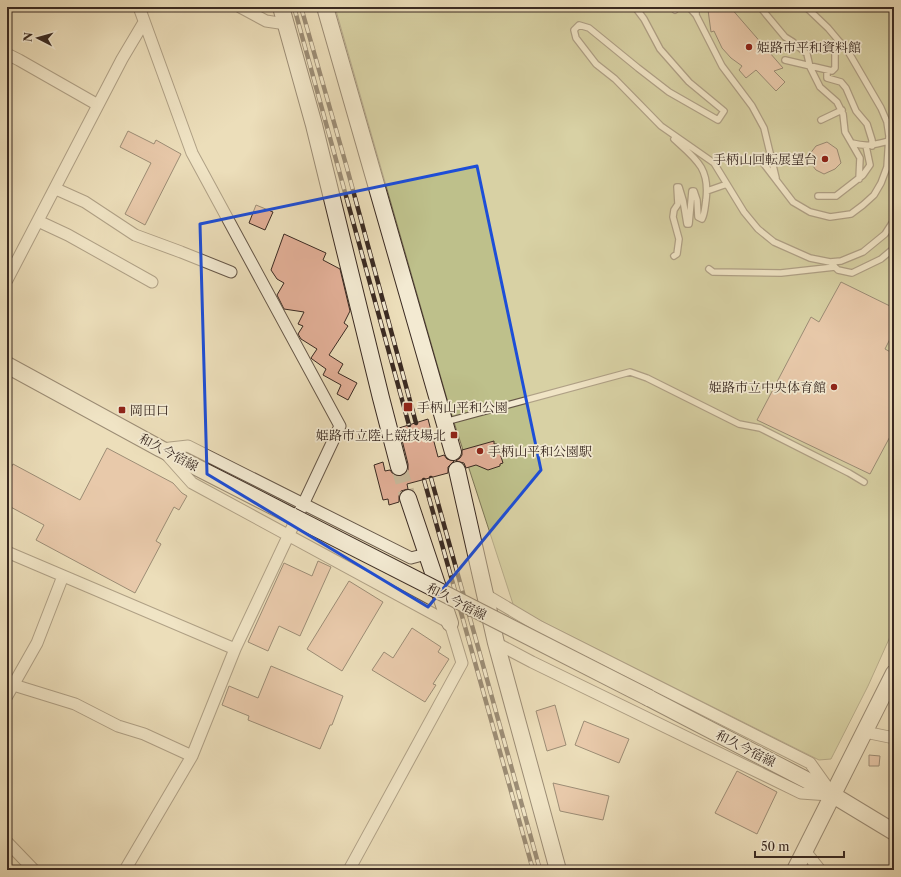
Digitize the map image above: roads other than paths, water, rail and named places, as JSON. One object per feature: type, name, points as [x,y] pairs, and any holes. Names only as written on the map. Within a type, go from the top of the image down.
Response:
[{"type":"street","points":[[125,870],[192,756],[235,649],[340,426],[192,153],[139,7]]},
{"type":"street","points":[[240,7],[266,21],[286,24]]},
{"type":"street","points":[[281,7],[314,124],[399,467]]},
{"type":"street","points":[[325,7],[448,421],[453,452]]},
{"type":"street","points":[[7,280],[56,189],[122,59],[144,22]]},
{"type":"street","points":[[7,54],[98,105]]},
{"type":"street","points":[[56,189],[85,202],[135,235],[231,272]]},
{"type":"street","points":[[38,221],[68,235],[152,282]]},
{"type":"street","name":"和久今宿線","points":[[7,365],[161,449],[649,698],[834,795],[894,832]]},
{"type":"street","points":[[161,449],[188,446],[411,558],[426,554]]},
{"type":"street","points":[[161,449],[192,483],[450,623]]},
{"type":"street","points":[[457,470],[496,643],[558,870]]},
{"type":"street","points":[[349,870],[462,663],[408,498]]},
{"type":"street","points":[[7,552],[235,649]]},
{"type":"street","points":[[7,696],[10,684],[37,643],[63,576]]},
{"type":"street","points":[[486,595],[540,627],[810,763],[834,795]]},
{"type":"street","points":[[496,643],[801,793],[834,795]]},
{"type":"street","points":[[795,870],[894,673]]},
{"type":"street","points":[[10,684],[75,704],[118,726],[144,734],[192,756]]},
{"type":"street","points":[[865,732],[894,738]]},
{"type":"street","points":[[7,842],[34,870]]},
{"type":"street","points":[[805,851],[820,870]]},
{"type":"lane","points":[[635,7],[644,19],[660,50],[689,82],[724,111],[718,120],[669,92],[589,28],[579,25],[574,30],[576,38],[596,64],[615,79],[701,166],[707,180],[707,191],[702,219],[698,218],[697,200],[694,191],[692,191],[689,224],[687,224],[683,200],[679,187],[677,187],[678,204],[674,210],[673,217],[679,239],[677,254],[674,256]]},
{"type":"lane","points":[[689,7],[696,15],[722,66],[752,106],[764,128],[777,180]]},
{"type":"lane","points":[[696,7],[696,15]]},
{"type":"lane","points":[[760,7],[785,37],[807,54],[810,67],[820,87],[833,98],[842,110],[845,132],[860,158],[859,179]]},
{"type":"lane","points":[[760,159],[793,202],[810,212],[830,217],[851,214],[874,195],[882,183],[887,167],[889,141],[887,122],[863,74],[849,52],[806,7]]},
{"type":"lane","points":[[785,60],[832,71],[835,68],[835,49],[840,42]]},
{"type":"lane","points":[[818,196],[835,196],[859,179],[866,172],[870,165],[869,146],[872,140],[867,124],[856,111],[846,88],[841,82],[828,78],[827,71]]},
{"type":"lane","points":[[821,120],[842,110]]},
{"type":"lane","points":[[887,122],[894,124]]},
{"type":"lane","points":[[661,126],[714,163],[744,212],[758,229],[774,242],[810,258],[830,262],[840,261],[863,252],[885,234],[894,220]]},
{"type":"lane","points":[[852,143],[869,146],[889,141]]},
{"type":"lane","points":[[707,191],[727,184]]},
{"type":"lane","points":[[830,262],[838,270],[852,273],[881,259],[894,248]]},
{"type":"lane","points":[[709,270],[713,272],[781,273],[835,267]]},
{"type":"lane","points":[[448,421],[630,372],[647,378],[739,424],[760,428],[864,482]]},
{"type":"tunnel","points":[[399,467],[408,498]]},
{"type":"railway","points":[[294,7],[409,425]]},
{"type":"railway","points":[[301,7],[347,168],[416,423]]},
{"type":"railway","points":[[431,478],[540,870]]},
{"type":"railway","points":[[424,480],[533,870]]},
{"type":"place","name":"姫路市平和資料館","points":[[749,47]]},
{"type":"place","name":"手柄山回転展望台","points":[[825,159]]},
{"type":"place","name":"姫路市立中央体育館","points":[[834,387]]},
{"type":"place","name":"手柄山平和公園","points":[[408,407]]},
{"type":"place","name":"岡田口","points":[[122,410]]},
{"type":"place","name":"姫路市立陸上競技場北","points":[[454,435]]},
{"type":"place","name":"手柄山平和公園駅","points":[[480,451]]}]
